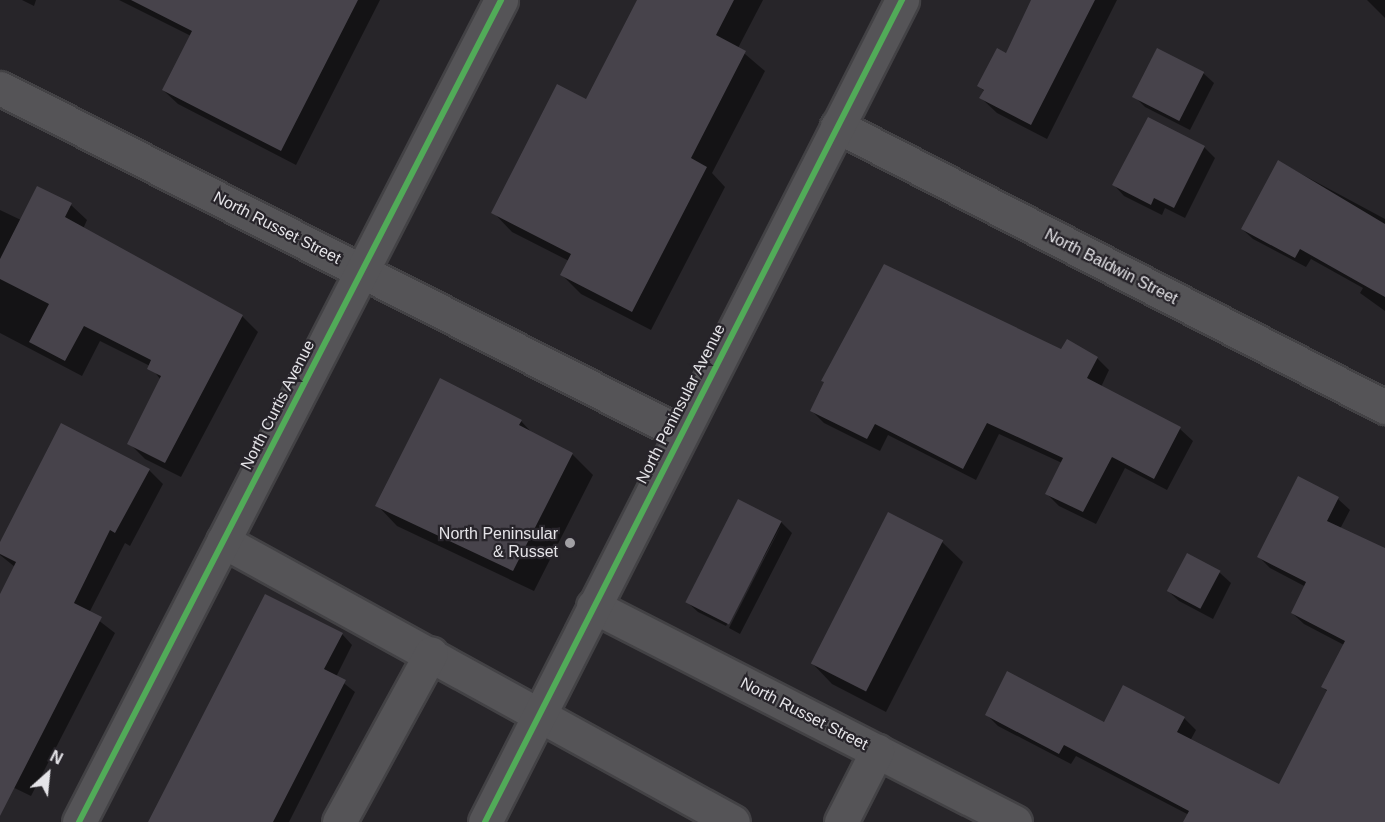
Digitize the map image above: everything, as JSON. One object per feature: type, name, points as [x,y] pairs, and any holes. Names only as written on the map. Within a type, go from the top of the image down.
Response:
[{"type":"street","name":"North Curtis Avenue","points":[[79,822],[501,0]]},
{"type":"street","name":"North Peninsular Avenue","points":[[485,822],[902,0]]},
{"type":"street","name":"North Russet Street","points":[[0,88],[681,433]]},
{"type":"street","name":"North Baldwin Street","points":[[837,126],[1385,407]]},
{"type":"street","points":[[223,541],[430,652],[538,715],[695,813],[733,822]]},
{"type":"street","name":"North Russet Street","points":[[593,606],[1015,822]]},
{"type":"street","points":[[339,822],[430,652]]},
{"type":"street","points":[[841,822],[877,751]]},
{"type":"building","points":[[131,0],[358,0],[281,151],[162,90],[192,31]]},
{"type":"building","points":[[637,0],[734,0],[716,35],[746,51],[691,158],[707,167],[632,312],[560,275],[571,254],[491,213],[557,84],[586,99]]},
{"type":"building","points":[[1031,0],[1095,0],[1031,125],[979,98],[984,90],[977,86],[997,48],[1006,53]]},
{"type":"building","points":[[1157,48],[1204,72],[1179,121],[1132,97]]},
{"type":"building","points":[[1148,117],[1205,146],[1174,208],[1154,198],[1151,205],[1112,185]]},
{"type":"building","points":[[1278,160],[1385,224],[1385,297],[1300,249],[1295,258],[1241,229]]},
{"type":"building","points":[[37,186],[72,203],[65,217],[243,315],[165,463],[127,444],[161,376],[147,369],[151,360],[84,326],[65,361],[29,342],[49,304],[0,279],[0,259]]},
{"type":"building","points":[[884,264],[1061,349],[1067,339],[1098,357],[1087,378],[1181,427],[1154,479],[1112,457],[1083,512],[1045,494],[1063,458],[987,423],[963,469],[875,424],[867,439],[810,411],[824,382],[821,381]]},
{"type":"building","points":[[440,378],[522,420],[519,425],[573,453],[513,571],[375,506]]},
{"type":"building","points":[[61,423],[150,469],[115,533],[110,530],[74,603],[102,617],[0,816],[0,594],[16,562],[0,554],[0,542]]},
{"type":"building","points":[[1298,476],[1339,497],[1327,521],[1385,548],[1385,822],[1183,822],[1189,811],[1064,745],[1059,754],[985,715],[1007,671],[1104,722],[1123,685],[1185,717],[1177,732],[1279,784],[1327,690],[1321,687],[1345,641],[1291,613],[1306,582],[1257,557]]},
{"type":"building","points":[[738,499],[782,521],[729,625],[685,602]]},
{"type":"building","points":[[888,512],[943,540],[866,692],[811,663]]},
{"type":"building","points":[[1187,553],[1221,571],[1200,609],[1167,591]]},
{"type":"building","points":[[265,594],[343,633],[324,669],[346,680],[273,822],[148,822]]},
{"type":"cycle path","points":[[79,822],[501,0]]},
{"type":"cycle path","points":[[485,822],[902,0]]},
{"type":"place","name":"North Peninsular & Russet","points":[[570,543]]}]
